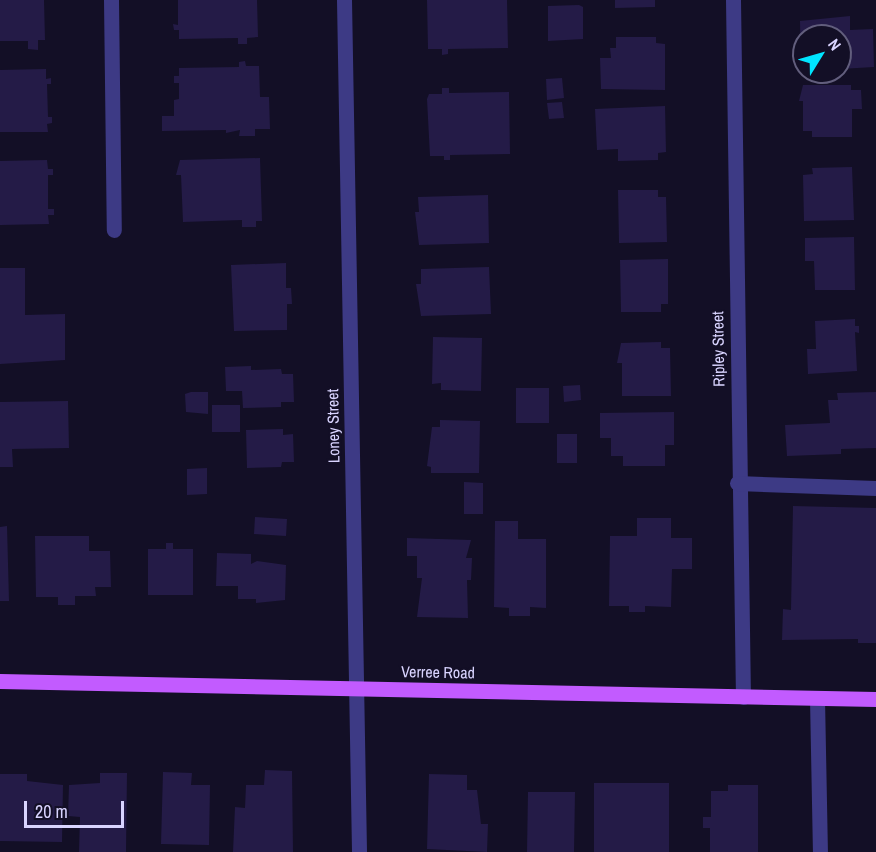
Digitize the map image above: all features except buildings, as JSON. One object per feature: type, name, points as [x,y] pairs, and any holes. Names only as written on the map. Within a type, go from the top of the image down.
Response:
[{"type":"main road","name":"Verree Road","points":[[0,681],[876,699]]},
{"type":"street","points":[[111,0],[114,230]]},
{"type":"street","name":"Loney Street","points":[[345,0],[359,852]]},
{"type":"street","name":"Ripley Street","points":[[734,0],[737,483],[742,697]]},
{"type":"street","points":[[737,483],[876,488]]},
{"type":"street","points":[[817,698],[820,852]]}]
